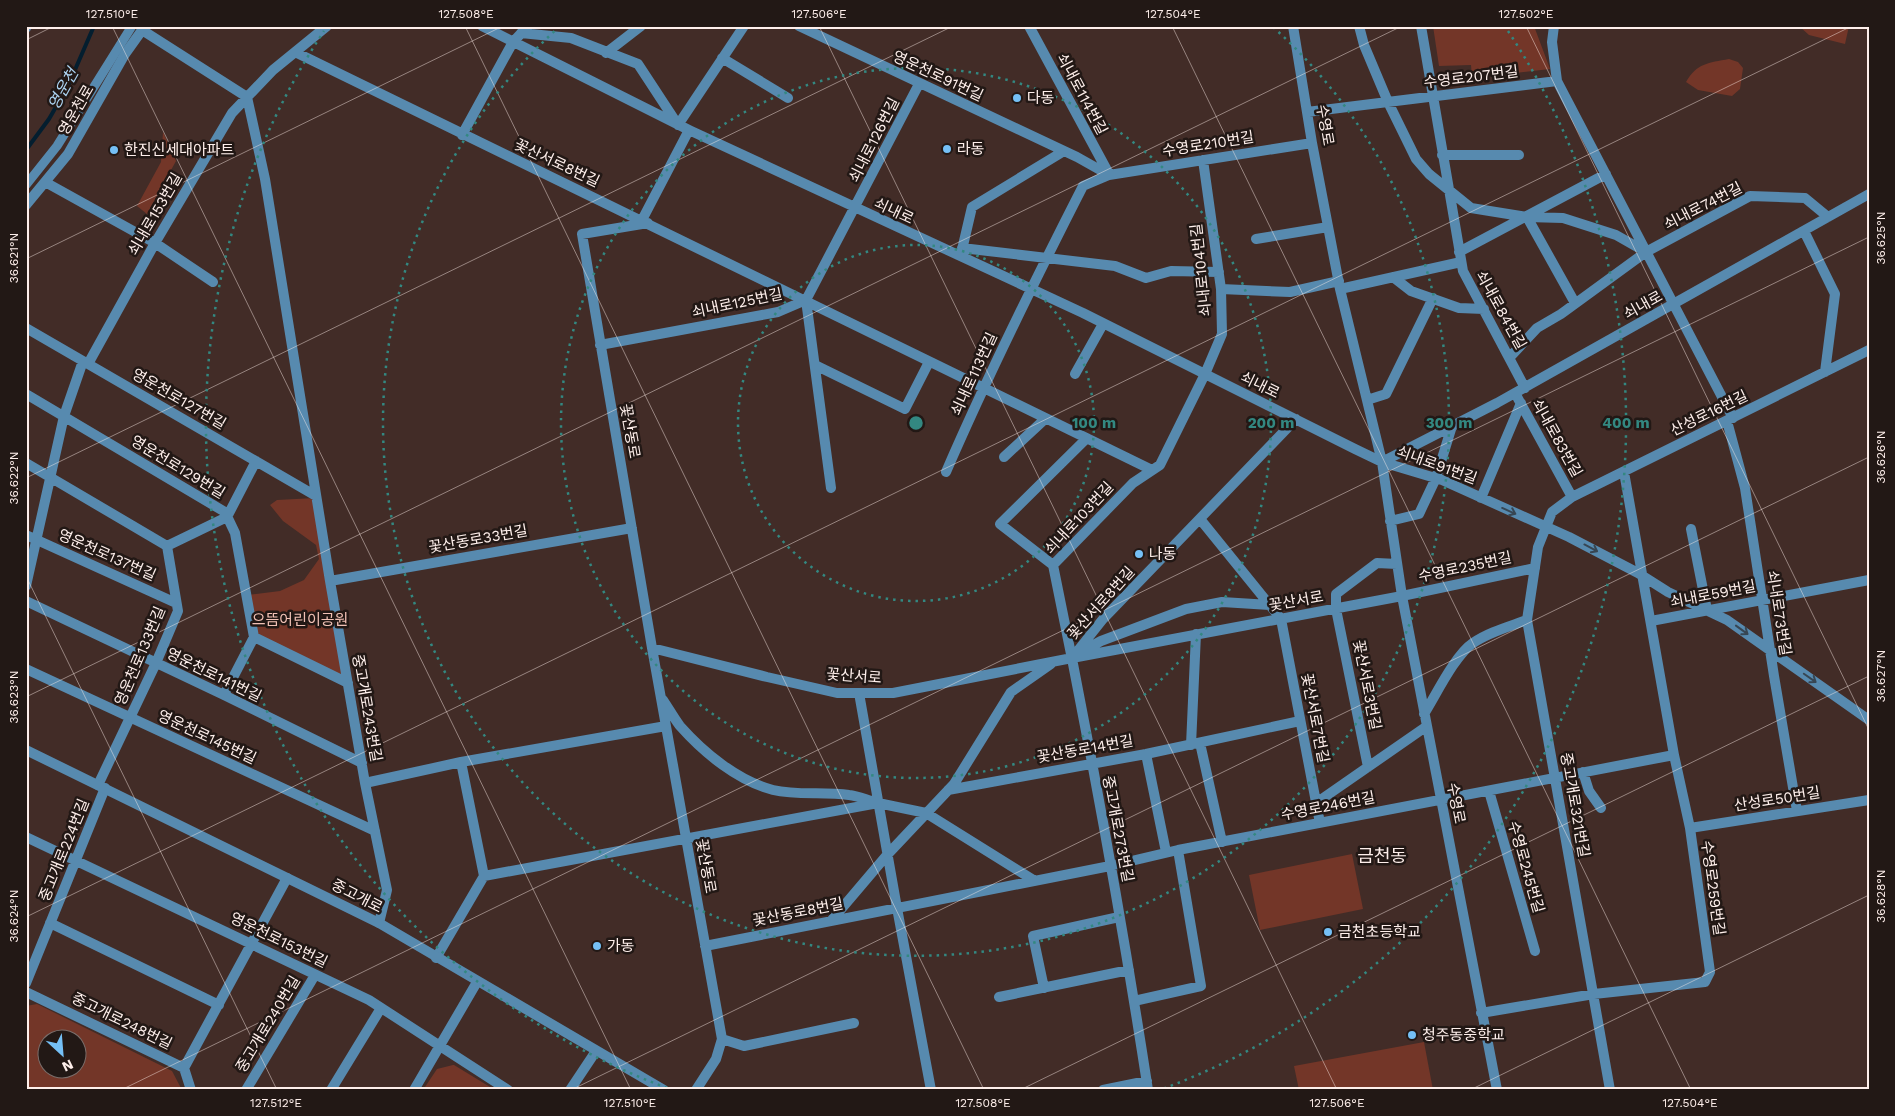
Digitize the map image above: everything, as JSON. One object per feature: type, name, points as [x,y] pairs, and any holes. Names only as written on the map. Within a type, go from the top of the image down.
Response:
[{"type":"street","points":[[26,185],[57,146],[132,26]]},
{"type":"street","name":"쇠내로153번길","points":[[26,586],[38,540],[64,416],[85,363],[232,113],[273,70],[327,26]]},
{"type":"street","name":"쇠내로","points":[[482,26],[678,125],[855,209],[961,253],[1030,289],[1382,462],[1525,388],[1869,194]]},
{"type":"street","points":[[606,53],[641,26]]},
{"type":"street","points":[[462,135],[513,42],[525,30],[571,38],[638,64],[678,125],[744,26]]},
{"type":"street","name":"영운천로91번길","points":[[799,26],[1064,151],[1109,175]]},
{"type":"street","name":"쇠내로114번길","points":[[1029,26],[1109,175]]},
{"type":"street","name":"수영로","points":[[1293,26],[1328,227],[1382,462],[1402,596],[1497,1090]]},
{"type":"street","points":[[1359,26],[1388,102],[1416,159],[1429,174],[1448,190],[1471,208],[1527,217],[1563,218],[1616,235],[1646,252]]},
{"type":"street","name":"쇠내로84번길","points":[[1421,26],[1463,271],[1525,388]]},
{"type":"street","points":[[1554,26],[1552,42],[1557,81],[1674,305]]},
{"type":"street","points":[[143,28],[247,97]]},
{"type":"street","name":"영운천로","points":[[26,205],[68,154],[125,54],[143,28]]},
{"type":"street","name":"꽃산서로8번길","points":[[295,52],[462,135],[645,221],[1152,470]]},
{"type":"street","points":[[722,58],[788,98]]},
{"type":"street","name":"수영로207번길","points":[[1307,112],[1557,81]]},
{"type":"street","name":"쇠내로126번길","points":[[855,209],[919,84]]},
{"type":"street","name":"중고개로243번길","points":[[247,97],[265,180],[330,581],[365,783],[387,890],[379,923]]},
{"type":"street","points":[[645,221],[689,130]]},
{"type":"street","name":"수영로210번길","points":[[1045,259],[1083,186],[1109,175],[1312,143]]},
{"type":"street","points":[[1064,151],[972,207],[961,253],[1115,266],[1146,278],[1171,271],[1219,272]]},
{"type":"street","points":[[1442,155],[1520,155]]},
{"type":"street","name":"쇠내로104번길","points":[[1203,160],[1221,289],[1222,334],[1204,374]]},
{"type":"street","points":[[1221,289],[1290,292],[1393,277],[1460,257],[1527,217],[1606,174]]},
{"type":"street","points":[[45,182],[155,243],[213,282]]},
{"type":"street","name":"쇠내로74번길","points":[[1510,357],[1537,328],[1646,252],[1750,196],[1805,198],[1828,217]]},
{"type":"street","name":"쇠내로125번길","points":[[600,345],[778,312],[806,300],[855,209]]},
{"type":"street","points":[[1527,217],[1575,303]]},
{"type":"street","name":"꽃산동로","points":[[645,221],[582,234],[652,648],[722,1039],[716,1059],[696,1090]]},
{"type":"street","points":[[1256,240],[1328,227]]},
{"type":"street","points":[[1804,231],[1835,294],[1825,372]]},
{"type":"street","name":"쇠내로113번길","points":[[946,472],[982,388],[1045,259]]},
{"type":"street","points":[[1393,277],[1411,291],[1459,308],[1484,309]]},
{"type":"street","points":[[1367,400],[1386,394],[1433,298]]},
{"type":"street","points":[[806,300],[831,488]]},
{"type":"street","name":"쇠내로73번길","points":[[1674,305],[1730,419],[1745,488],[1797,811]]},
{"type":"street","points":[[1075,374],[1103,324]]},
{"type":"street","name":"영운천로127번길","points":[[26,328],[316,496]]},
{"type":"street","name":"산성로16번길","points":[[1547,528],[1552,512],[1572,497],[1869,350]]},
{"type":"street","points":[[815,365],[905,409],[929,362]]},
{"type":"street","name":"쇠내로103번길","points":[[1072,658],[1053,565],[1133,483],[1160,465],[1204,374]]},
{"type":"street","name":"쇠내로83번길","points":[[1515,393],[1572,497]]},
{"type":"street","name":"영운천로129번길","points":[[26,394],[225,512],[235,533],[254,638]]},
{"type":"street","name":"쇠내로91번길","points":[[1480,498],[1521,403]]},
{"type":"street","points":[[1004,457],[1045,419]]},
{"type":"street","points":[[1281,619],[1200,519],[1296,419]]},
{"type":"street","points":[[1390,520],[1419,514],[1436,478],[1452,426]]},
{"type":"street","points":[[1053,565],[1000,524],[1087,438]]},
{"type":"street","points":[[26,463],[167,546],[227,517],[256,462]]},
{"type":"street","name":"쇠내로91번길","points":[[1382,462],[1436,478],[1547,528]]},
{"type":"street","name":"수영로259번길","points":[[1481,1013],[1594,994],[1705,982],[1710,972],[1690,828],[1674,755],[1624,472]]},
{"type":"street","name":"꽃산서로8번길","points":[[1072,658],[1103,619],[1200,519]]},
{"type":"street","name":"꽃산동로33번길","points":[[330,581],[632,528]]},
{"type":"street","points":[[1547,528],[1569,537],[1643,576],[1668,592],[1727,620],[1869,720]]},
{"type":"street","name":"중고개로321번길","points":[[1547,528],[1538,547],[1527,620],[1610,1090]]},
{"type":"street","points":[[1691,529],[1707,610]]},
{"type":"street","name":"영운천로137번길","points":[[26,535],[176,603]]},
{"type":"street","name":"영운천로133번길","points":[[102,787],[130,717],[178,611],[167,546]]},
{"type":"street","points":[[1336,608],[1336,594],[1377,563],[1397,564]]},
{"type":"street","name":"수영로235번길","points":[[1402,596],[1535,568]]},
{"type":"street","name":"쇠내로59번길","points":[[1650,621],[1869,580]]},
{"type":"street","name":"꽃산서로","points":[[652,648],[828,691],[893,693],[1402,596]]},
{"type":"street","name":"영운천로141번길","points":[[26,601],[224,695],[362,764]]},
{"type":"street","points":[[1072,658],[1101,642],[1186,609],[1222,602],[1270,605]]},
{"type":"street","name":"꽃산서로3번길","points":[[1336,608],[1368,767]]},
{"type":"street","name":"꽃산서로7번길","points":[[1281,619],[1320,823]]},
{"type":"street","points":[[1424,714],[1455,664],[1471,644],[1498,630],[1527,620]]},
{"type":"street","points":[[1196,634],[1196,744],[1222,842]]},
{"type":"street","points":[[224,695],[254,638],[348,683]]},
{"type":"street","name":"중고개로273번길","points":[[1072,658],[1134,1001],[1147,1085],[1103,1090]]},
{"type":"street","name":"꽃산서로","points":[[948,790],[954,784],[1011,692],[1055,661]]},
{"type":"street","name":"영운천로145번길","points":[[26,669],[375,831]]},
{"type":"street","points":[[859,693],[931,1090]]},
{"type":"street","name":"꽃산동로","points":[[661,697],[680,725],[700,745],[727,768],[750,781],[774,790],[809,794],[849,795],[878,803]]},
{"type":"street","name":"꽃산동로14번길","points":[[948,790],[1146,754],[1300,721]]},
{"type":"street","points":[[365,783],[461,762],[666,726]]},
{"type":"street","points":[[1316,803],[1427,726]]},
{"type":"street","name":"중고개로","points":[[26,750],[379,923],[664,1090]]},
{"type":"street","points":[[1146,754],[1166,852]]},
{"type":"street","points":[[1441,801],[1674,755]]},
{"type":"street","points":[[436,958],[484,876],[461,762]]},
{"type":"street","points":[[1583,772],[1589,792],[1601,808]]},
{"type":"street","name":"중고개로224번길","points":[[26,983],[76,859],[102,787]]},
{"type":"street","points":[[832,921],[887,855],[948,790]]},
{"type":"street","name":"수영로245번길","points":[[1489,791],[1535,951]]},
{"type":"street","name":"산성로50번길","points":[[1690,828],[1869,800]]},
{"type":"street","name":"수영로246번길","points":[[1110,866],[1166,852],[1441,801]]},
{"type":"street","points":[[484,876],[878,803],[926,814],[1035,881]]},
{"type":"street","name":"영운천로153번길","points":[[26,836],[369,1000],[508,1090]]},
{"type":"street","points":[[1134,1001],[1201,986],[1178,850]]},
{"type":"street","name":"꽃산동로8번길","points":[[705,946],[1110,866]]},
{"type":"street","points":[[184,1068],[287,878]]},
{"type":"street","points":[[1044,988],[1033,936],[1119,917]]},
{"type":"street","name":"중고개로224번길","points":[[50,923],[219,1005]]},
{"type":"street","points":[[999,997],[1128,970]]},
{"type":"street","name":"중고개로240번길","points":[[246,1090],[315,974]]},
{"type":"street","points":[[414,1090],[477,982]]},
{"type":"street","name":"중고개로248번길","points":[[26,992],[184,1068],[191,1090]]},
{"type":"street","points":[[331,1090],[381,1008]]},
{"type":"street","points":[[722,1039],[744,1046],[854,1023]]},
{"type":"street","points":[[570,1090],[596,1051]]},
{"type":"green space","points":[[1433,26],[1534,26],[1550,69],[1472,78],[1471,65],[1439,66]]},
{"type":"green space","points":[[1799,26],[1849,26],[1845,44],[1809,35]]},
{"type":"green space","points":[[1729,59],[1738,62],[1743,68],[1740,89],[1732,96],[1698,90],[1686,82],[1699,67]]},
{"type":"green space","points":[[163,132],[176,161],[147,214],[137,206],[161,162]]},
{"type":"green space","name":"으뜸어린이공원","points":[[315,498],[346,680],[255,636],[247,595],[280,591],[304,580],[319,559],[316,545],[283,521],[270,505],[277,500]]},
{"type":"green space","points":[[1352,854],[1363,909],[1260,930],[1249,875]]},
{"type":"green space","points":[[37,1004],[85,1028],[38,1028],[38,1078],[88,1078],[88,1029],[172,1071],[182,1090],[26,1090],[26,1006]]},
{"type":"green space","points":[[1424,1042],[1433,1090],[1299,1090],[1294,1066]]},
{"type":"green space","points":[[454,1065],[495,1090],[423,1090],[437,1069]]},
{"type":"waterway","name":"영운천","points":[[26,150],[49,119],[68,86],[94,26]]},
{"type":"place","name":"다동","points":[[1017,98]]},
{"type":"place","name":"라동","points":[[947,149]]},
{"type":"place","name":"한진신세대아파트","points":[[114,150]]},
{"type":"place","name":"나동","points":[[1139,554]]},
{"type":"place","name":"금천초등학교","points":[[1328,932]]},
{"type":"place","name":"가동","points":[[597,946]]},
{"type":"place","name":"청주동중학교","points":[[1412,1035]]},
{"type":"district","name":"금천동","points":[[1382,855]]}]
